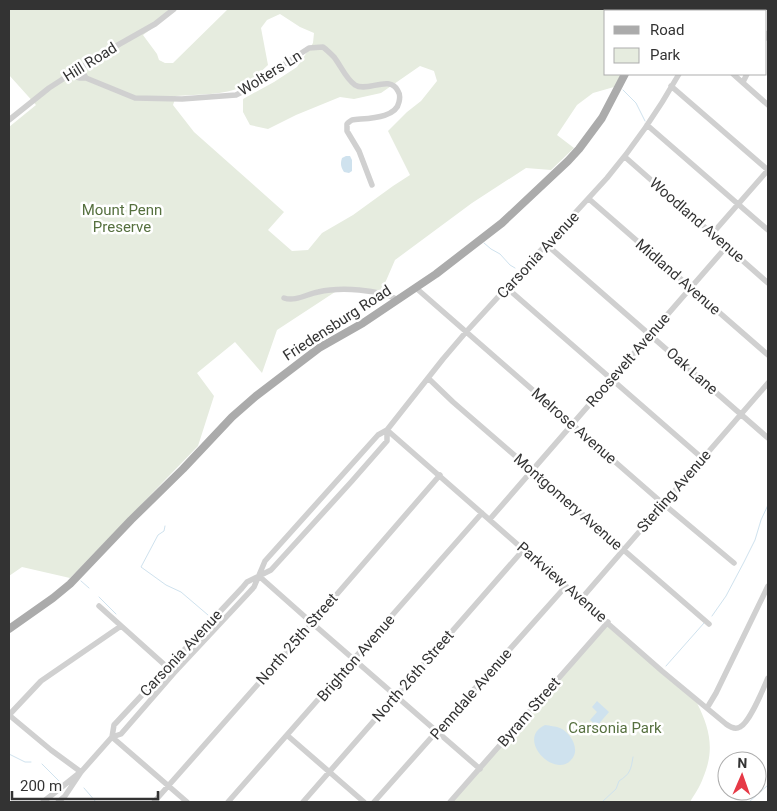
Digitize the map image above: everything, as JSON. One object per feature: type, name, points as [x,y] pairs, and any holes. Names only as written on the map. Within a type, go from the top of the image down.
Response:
[{"type":"main road","name":"Friedensburg Road","points":[[9,629],[70,584],[131,520],[183,470],[232,417],[250,402],[319,348],[363,324],[416,288],[461,256],[502,223],[579,149],[595,129],[624,75]]},
{"type":"street","name":"Hill Road","points":[[9,120],[49,88],[109,50],[155,24],[174,9]]},
{"type":"street","name":"Wolters Ln","points":[[86,78],[134,98],[182,99],[236,95],[309,48],[323,47],[334,56],[356,86],[388,84],[396,88],[400,95],[399,104],[393,112],[382,116],[352,120],[347,124],[347,131],[359,150],[372,185]]},
{"type":"street","points":[[80,68],[86,78]]},
{"type":"street","points":[[69,75],[86,78]]},
{"type":"street","name":"Carsonia Avenue","points":[[58,802],[66,796],[81,772],[112,737],[121,734],[174,673],[254,587],[265,561],[378,435],[387,430],[466,332],[625,157],[648,125],[677,75]]},
{"type":"street","points":[[734,75],[768,106]]},
{"type":"street","points":[[742,82],[746,75]]},
{"type":"street","points":[[671,86],[768,170],[712,234]]},
{"type":"street","points":[[648,125],[768,230]]},
{"type":"street","name":"Woodland Avenue","points":[[625,157],[768,283]]},
{"type":"street","name":"Midland Avenue","points":[[588,199],[768,355]]},
{"type":"street","name":"Oak Lane","points":[[547,245],[768,438]]},
{"type":"street","name":"Roosevelt Avenue","points":[[490,519],[726,246]]},
{"type":"street","name":"Melrose Avenue","points":[[416,288],[663,504],[734,563]]},
{"type":"street","points":[[507,288],[702,458]]},
{"type":"street","points":[[284,298],[293,300],[318,292],[346,289],[375,292],[398,300]]},
{"type":"street","name":"Montgomery Avenue","points":[[428,378],[453,402],[709,624]]},
{"type":"street","name":"Sterling Avenue","points":[[581,598],[768,383]]},
{"type":"street","name":"Carsonia Avenue","points":[[112,737],[114,725],[247,582],[271,570],[352,482],[387,441],[387,430]]},
{"type":"street","name":"Parkview Avenue","points":[[387,430],[581,598],[662,671],[731,728],[740,728],[748,719],[768,678]]},
{"type":"street","name":"North 25th Street","points":[[154,802],[440,475]]},
{"type":"street","name":"Brighton Avenue","points":[[228,802],[288,736],[482,512]]},
{"type":"street","name":"North 26th Street","points":[[303,802],[524,549]]},
{"type":"street","points":[[259,576],[480,769]]},
{"type":"street","name":"Penndale Avenue","points":[[374,802],[566,586]]},
{"type":"street","points":[[707,708],[766,598],[768,586]]},
{"type":"street","points":[[99,606],[167,667]]},
{"type":"street","name":"Byram Street","points":[[450,802],[608,622]]},
{"type":"street","points":[[81,772],[9,715],[41,681],[121,626]]},
{"type":"street","points":[[288,736],[364,802]]},
{"type":"street","points":[[112,737],[187,802]]},
{"type":"street","name":"Carsonia Avenue","points":[[43,802],[81,772]]},
{"type":"green space","name":"Mount Penn Preserve","points":[[9,9],[178,9],[143,35],[157,54],[159,60],[165,63],[173,63],[228,9],[648,10],[604,10],[604,75],[620,75],[614,87],[593,93],[577,105],[557,135],[574,148],[551,170],[526,168],[472,203],[395,260],[382,290],[335,292],[277,330],[262,373],[235,342],[197,373],[214,396],[198,446],[70,578],[22,567],[9,576],[9,127],[36,105],[9,75]],"holes":[[[280,14],[300,27],[314,33],[313,43],[297,67],[243,99],[243,112],[250,125],[268,129],[340,97],[354,99],[381,93],[420,66],[434,71],[437,81],[421,101],[388,131],[410,175],[353,215],[322,233],[308,250],[292,251],[268,230],[284,212],[194,132],[173,105],[176,96],[228,91],[250,82],[268,65],[261,28],[267,20]]]},
{"type":"green space","name":"Carsonia Park","points":[[608,622],[697,703],[708,731],[710,749],[707,768],[699,788],[690,802],[450,802]]},
{"type":"water","points":[[350,156],[352,160],[352,171],[349,173],[344,172],[341,165],[342,158]]},
{"type":"water","points":[[597,701],[609,712],[597,726],[590,720],[597,712],[592,707]]},
{"type":"water","points":[[545,725],[564,730],[573,742],[575,747],[574,756],[564,765],[556,765],[548,761],[536,747],[534,739],[537,731]]},
{"type":"waterway","points":[[623,90],[636,103],[645,121]]},
{"type":"waterway","points":[[484,243],[515,268]]},
{"type":"waterway","points":[[712,616],[726,596],[744,562],[755,540],[768,505]]},
{"type":"waterway","points":[[165,526],[164,531],[158,535],[141,567],[166,585],[181,592],[208,615]]},
{"type":"waterway","points":[[81,581],[89,588]]},
{"type":"waterway","points":[[99,597],[116,614]]},
{"type":"waterway","points":[[666,666],[704,623]]},
{"type":"waterway","points":[[9,754],[25,762],[31,762]]},
{"type":"waterway","points":[[602,802],[616,789],[619,781],[628,774],[633,757]]},
{"type":"waterway","points":[[42,764],[59,781]]},
{"type":"waterway","points":[[749,802],[768,785]]},
{"type":"waterway","points":[[84,788],[96,802]]}]
